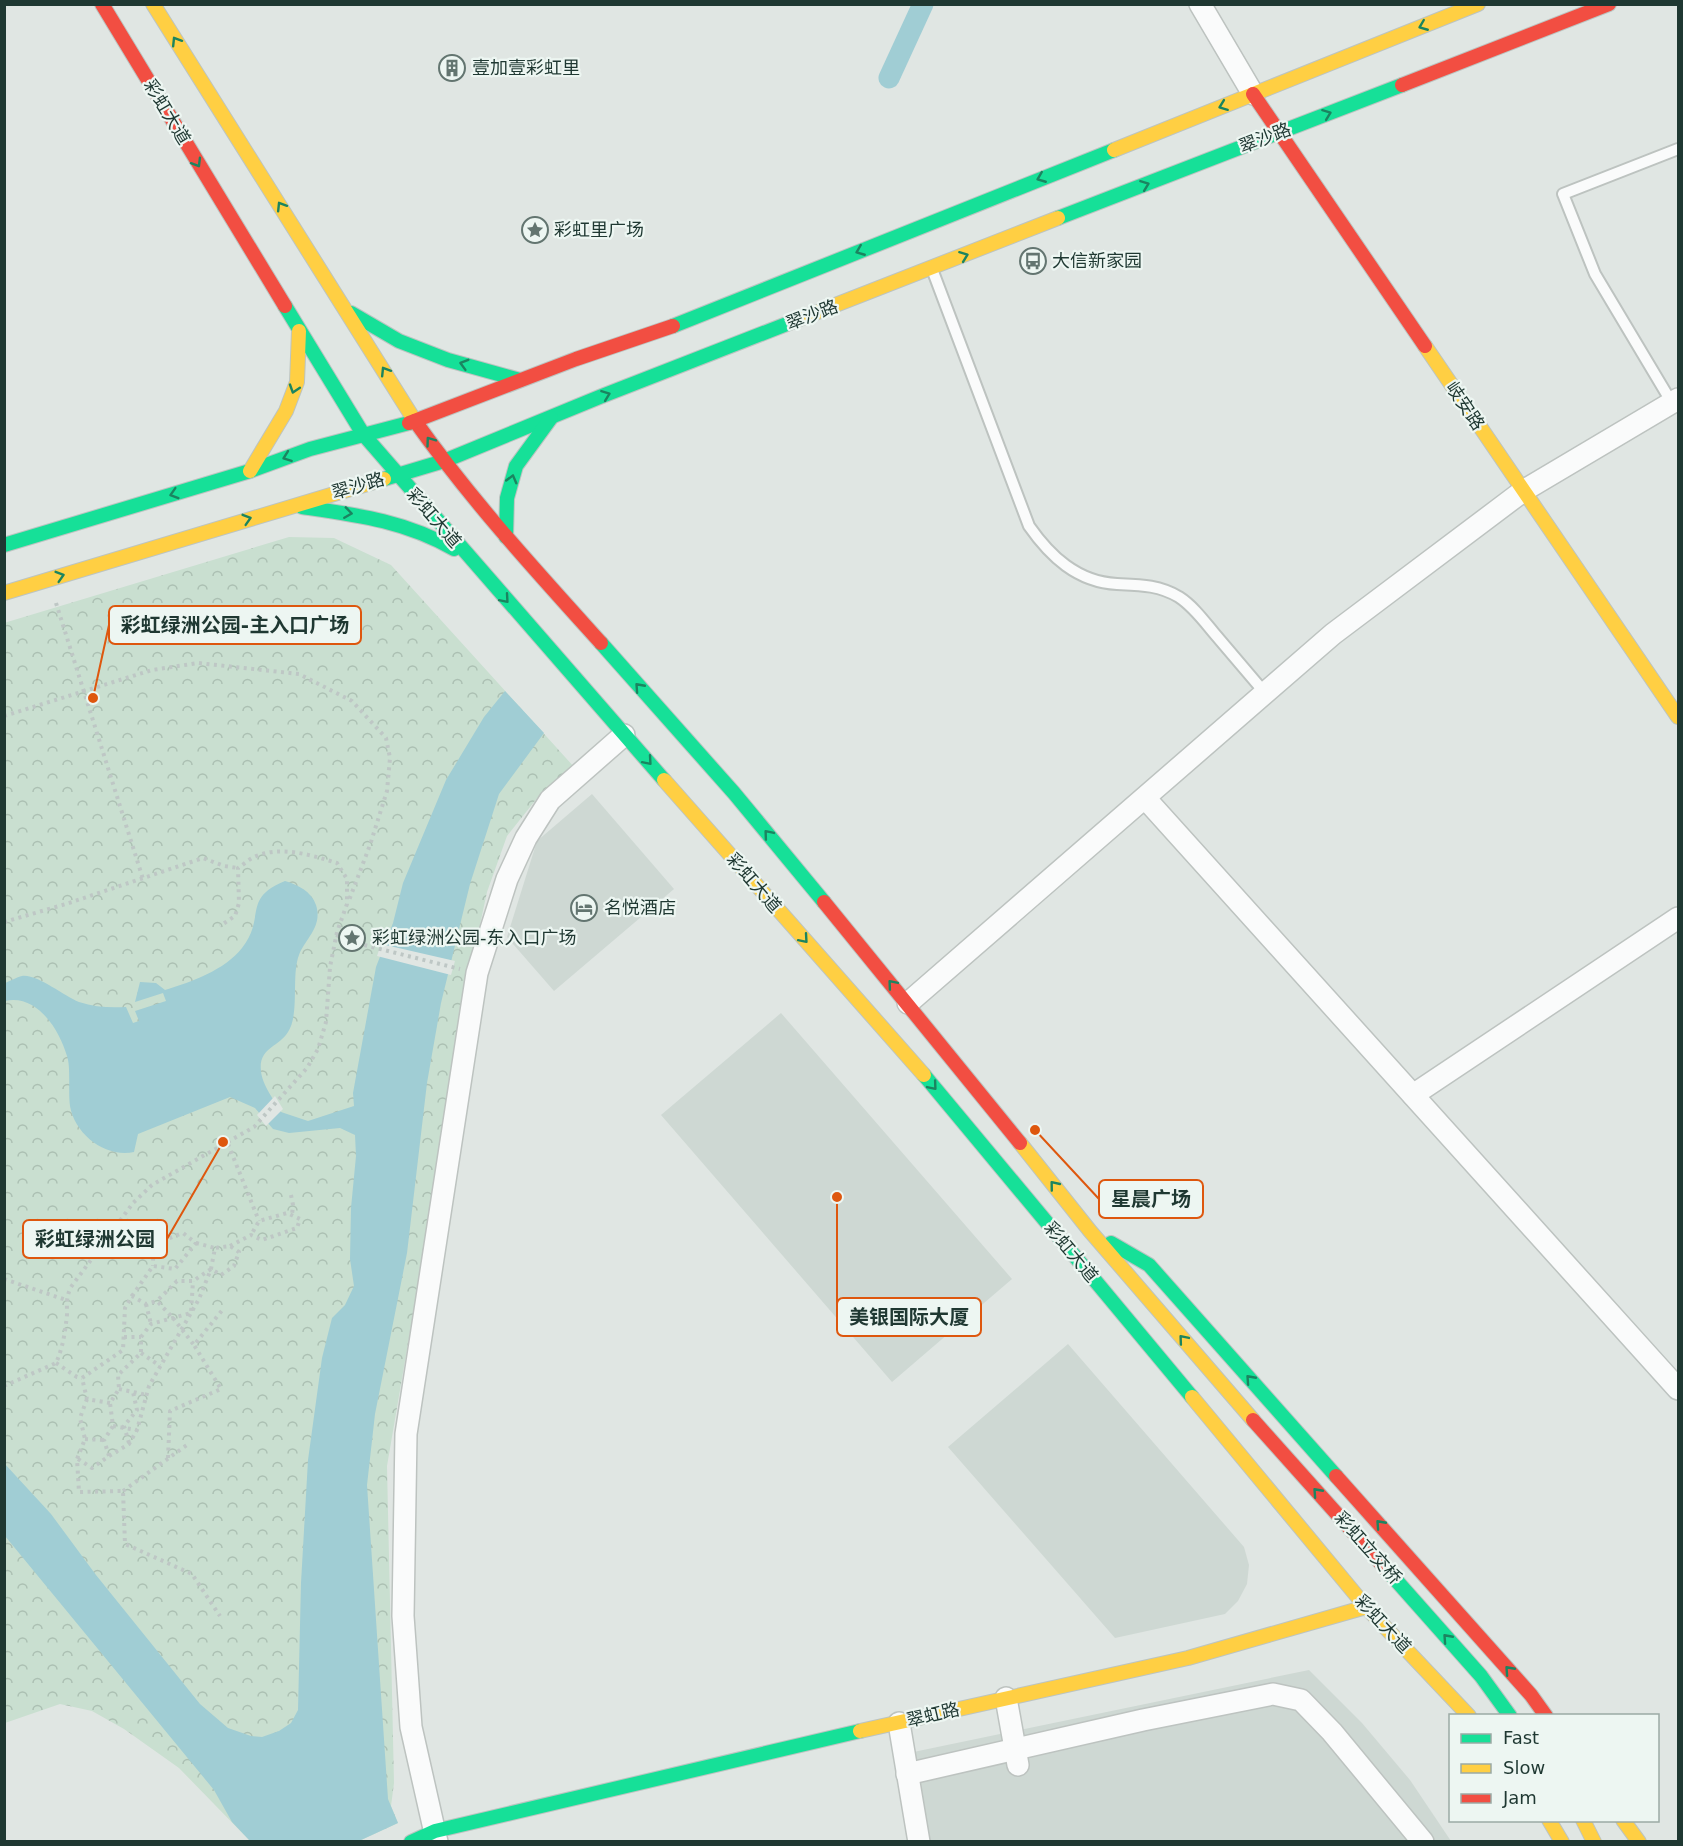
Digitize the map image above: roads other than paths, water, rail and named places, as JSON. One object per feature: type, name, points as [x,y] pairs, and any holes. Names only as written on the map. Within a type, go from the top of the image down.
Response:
[{"type":"main road","name":"彩虹大道","points":[[102,4],[363,434],[466,555],[929,1081],[1366,1607],[1467,1714]]},
{"type":"main road","name":"彩虹大道","points":[[153,4],[415,421],[444,460],[506,537],[734,794],[908,1003],[1090,1231],[1221,1384]]},
{"type":"main road","points":[[4,545],[250,471],[310,449],[415,421],[520,380],[669,328],[1478,4]]},
{"type":"main road","name":"翠沙路","points":[[4,593],[444,460],[1609,4]]},
{"type":"main road","name":"岐安路","points":[[1253,94],[1678,717]]},
{"type":"main road","points":[[346,310],[399,341],[448,360],[520,380]]},
{"type":"main road","points":[[250,471],[286,411],[297,382],[299,331]]},
{"type":"main road","points":[[506,537],[507,498],[516,466],[552,417]]},
{"type":"main road","points":[[290,506],[367,516],[429,535],[466,555]]},
{"type":"main road","points":[[1090,1231],[1149,1265],[1531,1695],[1545,1714]]},
{"type":"main road","name":"彩虹立交桥","points":[[1221,1384],[1481,1676],[1509,1714]]},
{"type":"main road","name":"翠虹路","points":[[411,1842],[499,1817],[1006,1698],[1188,1658],[1366,1607]]},
{"type":"main road","name":"翠虹路","points":[[466,1837],[499,1817]]},
{"type":"main road","points":[[1550,1822],[1562,1842]]},
{"type":"main road","points":[[1584,1822],[1594,1842]]},
{"type":"main road","points":[[1624,1822],[1639,1842]]},
{"type":"street","points":[[1200,4],[1253,94]]},
{"type":"street","points":[[908,1003],[1333,634],[1523,491],[1675,401]]},
{"type":"street","points":[[436,1836],[411,1727],[404,1627],[406,1434],[477,973],[507,879],[532,829],[550,800],[624,735]]},
{"type":"street","points":[[1145,798],[1678,1389]]},
{"type":"street","points":[[1413,1095],[1678,918]]},
{"type":"street","points":[[907,1774],[1017,1757],[1143,1720],[1273,1694],[1301,1700],[1332,1732],[1423,1842]]},
{"type":"street","points":[[1006,1698],[1017,1757]]},
{"type":"street","points":[[899,1723],[918,1842]]},
{"type":"lane","points":[[1675,401],[1595,274],[1563,194],[1678,149]]},
{"type":"lane","points":[[932,268],[1029,526],[1044,548],[1064,565],[1088,578],[1115,584],[1142,584],[1162,588],[1181,598],[1196,612],[1265,693]]},
{"type":"water","points":[[505,691],[544,733],[499,794],[470,884],[441,1003],[427,1083],[407,1253],[375,1414],[367,1485],[388,1799],[398,1823],[359,1841],[250,1841],[232,1822],[214,1790],[5,1536],[4,1463],[51,1514],[96,1575],[200,1704],[228,1728],[251,1736],[262,1737],[279,1731],[291,1723],[298,1710],[301,1583],[308,1460],[322,1358],[332,1318],[345,1305],[354,1286],[350,1259],[351,1208],[356,1156],[355,1135],[340,1128],[289,1133],[273,1129],[255,1108],[230,1097],[138,1134],[134,1152],[123,1153],[103,1148],[85,1135],[73,1117],[69,1100],[68,1061],[58,1035],[37,1008],[17,1000],[5,1001],[5,983],[28,976],[79,1002],[102,1007],[126,1007],[133,1023],[139,1021],[135,1011],[166,1001],[163,993],[135,1002],[140,982],[156,983],[165,990],[196,979],[226,963],[235,956],[249,937],[256,910],[264,894],[285,881],[304,889],[314,900],[318,913],[315,926],[297,963],[292,1024],[284,1037],[263,1057],[262,1076],[281,1112],[308,1121],[354,1106],[353,1093],[376,967],[393,923],[403,883],[446,780],[484,717]]},
{"type":"waterway","points":[[889,78],[923,4]]},
{"type":"place","name":"壹加壹彩虹里","points":[[452,68]]},
{"type":"place","name":"彩虹里广场","points":[[535,230]]},
{"type":"place","name":"大信新家园","points":[[1033,261]]},
{"type":"place","name":"彩虹绿洲公园-主入口广场","points":[[93,698]]},
{"type":"place","name":"名悦酒店","points":[[584,908]]},
{"type":"place","name":"彩虹绿洲公园-东入口广场","points":[[352,938]]},
{"type":"place","name":"星晨广场","points":[[1035,1130]]},
{"type":"place","name":"彩虹绿洲公园","points":[[223,1142]]},
{"type":"place","name":"美银国际大厦","points":[[837,1197]]}]
